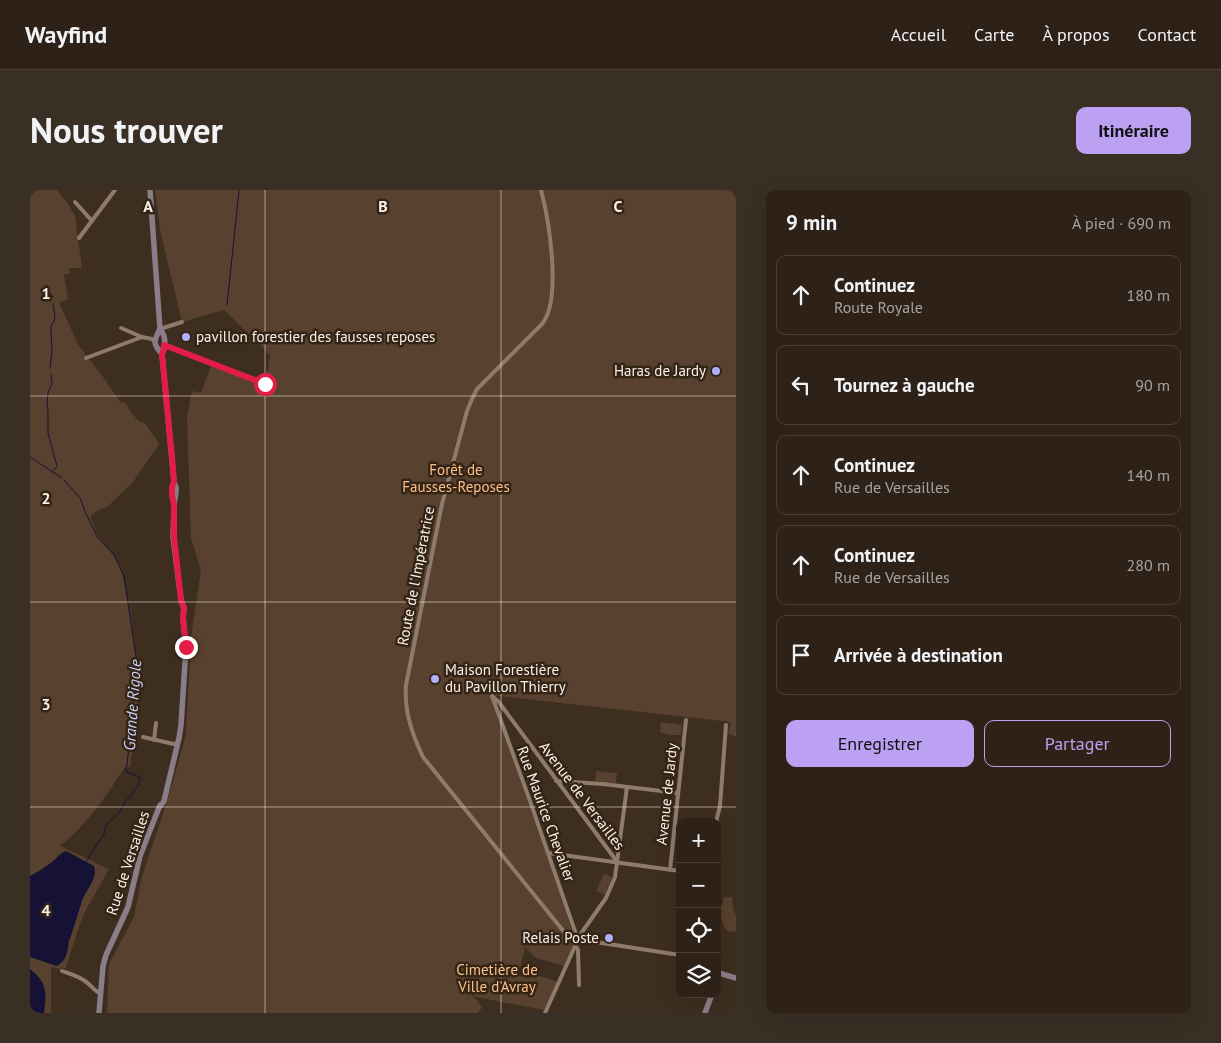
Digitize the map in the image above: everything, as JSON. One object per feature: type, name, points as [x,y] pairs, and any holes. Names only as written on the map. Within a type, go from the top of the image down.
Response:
[{"type":"main road","points":[[150,191],[159,331],[155,342],[156,347],[162,354],[164,349],[163,333],[159,331]]},
{"type":"main road","name":"Rue de Versailles","points":[[100,1013],[103,966],[106,955],[128,908],[140,856],[159,808],[164,801],[181,725],[186,647],[183,618],[179,608],[181,600],[174,537],[174,505],[172,495],[174,482],[162,354]]},
{"type":"main road","points":[[721,976],[736,978]]},
{"type":"main road","points":[[705,1013],[711,998]]},
{"type":"street","points":[[79,238],[115,190]]},
{"type":"street","name":"Route de l'Impératrice","points":[[541,190],[553,259],[551,305],[542,324],[477,389],[472,399],[442,504],[405,698],[410,725],[423,757],[569,938],[578,940]]},
{"type":"street","points":[[75,202],[92,221]]},
{"type":"street","points":[[86,358],[182,322]]},
{"type":"street","points":[[122,328],[152,339],[155,342]]},
{"type":"street","points":[[164,345],[265,384]]},
{"type":"street","name":"Rue Maurice Chevalier","points":[[492,696],[578,940]]},
{"type":"street","name":"Avenue de Versailles","points":[[492,696],[498,701],[618,863]]},
{"type":"street","name":"Avenue de Jardy","points":[[670,870],[686,720]]},
{"type":"street","points":[[154,740],[156,724]]},
{"type":"street","points":[[717,818],[720,806],[726,725]]},
{"type":"street","points":[[143,738],[178,745]]},
{"type":"street","points":[[556,781],[678,793]]},
{"type":"street","points":[[545,1013],[578,940],[606,898],[615,877],[627,787]]},
{"type":"street","points":[[548,853],[676,871]]},
{"type":"street","points":[[578,940],[676,954]]},
{"type":"street","points":[[575,947],[578,950],[579,985]]},
{"type":"street","points":[[62,971],[86,981],[101,994]]},
{"type":"green space","points":[[30,190],[57,190],[75,216],[82,268],[69,268],[70,273],[64,275],[68,299],[59,303],[79,346],[121,403],[124,402],[138,421],[145,423],[159,443],[133,482],[107,507],[98,510],[90,517],[99,538],[114,555],[121,568],[130,609],[136,656],[138,711],[133,711],[134,740],[130,767],[125,767],[88,819],[60,846],[109,869],[86,910],[66,968],[51,967],[51,1013],[30,1013]]},
{"type":"green space","name":"Forêt de Fausses-Reposes","points":[[155,190],[736,190],[736,737],[728,733],[731,722],[490,695],[575,941],[564,966],[536,958],[525,947],[518,976],[537,975],[558,982],[544,1010],[476,997],[470,994],[482,1008],[477,1013],[107,1013],[109,964],[134,917],[142,876],[167,802],[186,735],[191,637],[201,570],[191,538],[187,418],[192,391],[201,393],[211,366],[258,383],[268,370],[270,355],[224,310],[182,322],[160,230]]},
{"type":"green space","points":[[661,722],[682,725],[681,735],[670,735],[660,732]]},
{"type":"green space","points":[[596,771],[617,773],[616,783],[595,781]]},
{"type":"green space","points":[[604,874],[612,877],[605,895],[596,891]]},
{"type":"green space","points":[[732,897],[733,909],[736,915],[736,931],[729,932],[723,923],[721,905],[723,904],[723,898]]},
{"type":"shaded area","points":[[66,851],[94,866],[95,871],[93,880],[82,901],[66,955],[57,966],[30,957],[30,876]]},
{"type":"shaded area","points":[[30,969],[43,983],[45,994],[44,1013],[30,1013]]},
{"type":"waterway","points":[[227,305],[239,191]]},
{"type":"waterway","points":[[46,285],[53,297]]},
{"type":"waterway","points":[[50,368],[52,351],[51,326],[55,316],[53,304]]},
{"type":"waterway","points":[[51,375],[52,383],[48,393],[47,405],[48,433],[57,466],[52,472]]},
{"type":"waterway","name":"Grande Rigole","points":[[30,457],[62,478]]},
{"type":"waterway","name":"Grande Rigole","points":[[64,480],[80,498],[98,538],[114,555],[124,576],[136,657],[126,772],[140,777],[138,786],[119,813],[105,826],[105,832],[86,862]]},
{"type":"place","name":"pavillon forestier des fausses reposes","points":[[186,337]]},
{"type":"place","name":"Haras de Jardy","points":[[716,371]]},
{"type":"place","name":"Maison Forestière du Pavillon Thierry","points":[[435,679]]},
{"type":"place","name":"Relais Poste","points":[[609,938]]},
{"type":"route","points":[[186,647],[183,618],[184,608],[181,600],[174,537],[172,487],[174,482],[162,354],[164,345],[265,384]]},
{"type":"park label","name":"Cimetière de Ville d'Avray","points":[[497,978]]}]
